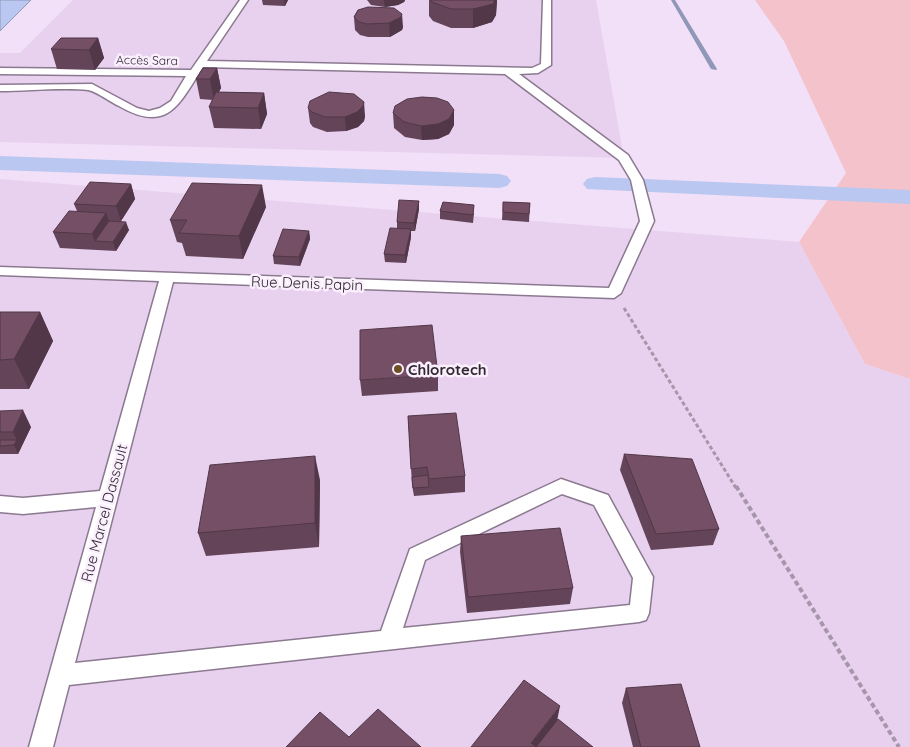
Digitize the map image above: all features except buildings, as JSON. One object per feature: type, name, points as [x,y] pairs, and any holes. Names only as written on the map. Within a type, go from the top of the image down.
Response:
[{"type":"lane","points":[[193,73],[244,0]]},
{"type":"lane","points":[[201,64],[508,72],[534,71],[546,65],[547,0]]},
{"type":"lane","name":"Accès Sara","points":[[0,71],[193,73],[175,104],[164,111],[149,114],[133,110],[92,87],[0,88]]},
{"type":"lane","points":[[508,72],[624,158],[637,180],[647,220],[614,293]]},
{"type":"lane","name":"Rue Denis Papin","points":[[0,271],[614,293]]},
{"type":"lane","name":"Rue Marcel Dassault","points":[[41,747],[167,278]]},
{"type":"lane","points":[[61,675],[389,640],[639,613],[643,577],[601,500],[561,486],[417,555],[389,640]]},
{"type":"lane","points":[[0,504],[22,506],[107,498]]},
{"type":"path","points":[[614,293],[899,747]]},
{"type":"shaded area","points":[[73,0],[596,0],[624,158],[0,142],[0,53],[20,53]]},
{"type":"shaded area","points":[[755,0],[910,0],[910,379],[865,364],[799,242],[846,173],[784,41]]},
{"type":"shaded area","points":[[0,179],[799,242],[865,364],[910,379],[910,747],[0,747]]},
{"type":"water","points":[[0,0],[31,0],[0,31]]},
{"type":"waterway","points":[[673,0],[714,69]]},
{"type":"waterway","points":[[0,163],[499,181]]},
{"type":"waterway","points":[[595,184],[910,197]]},
{"type":"place","name":"Chlorotech","points":[[398,369]]}]
